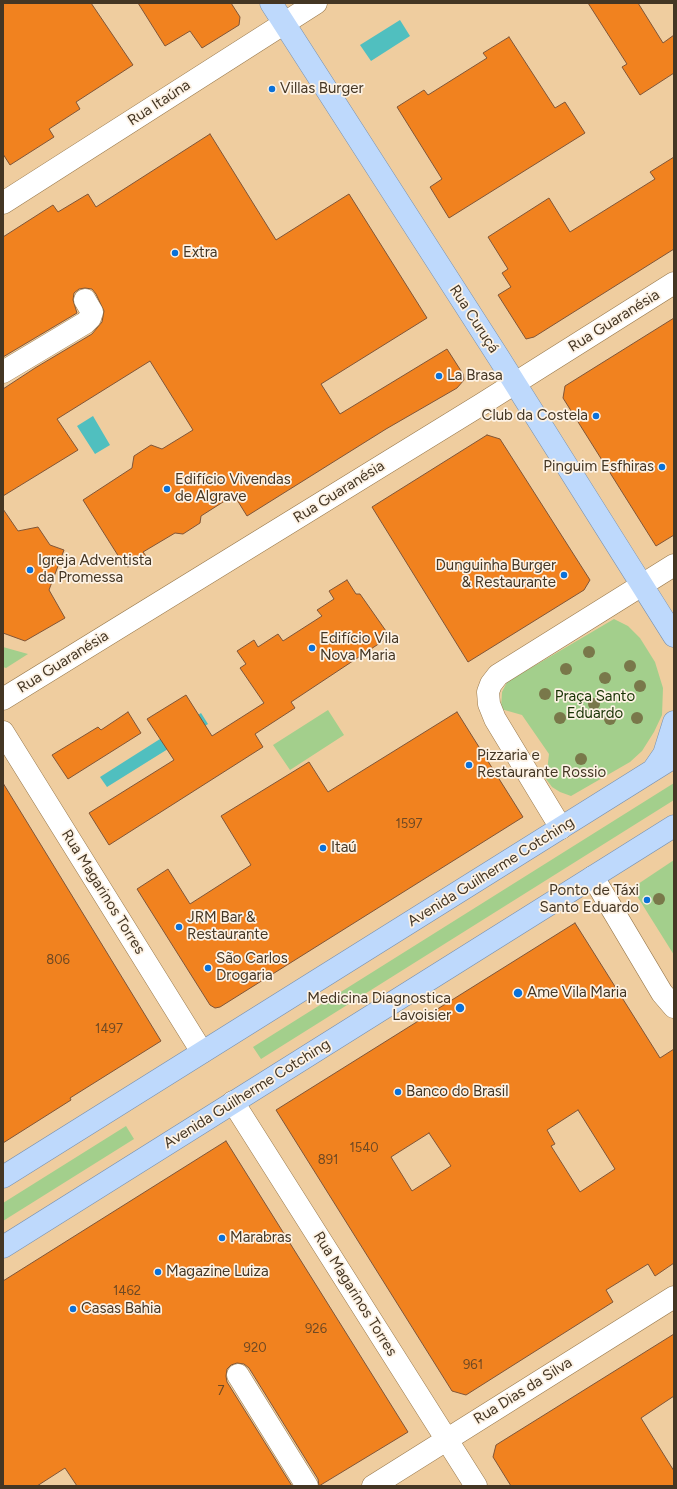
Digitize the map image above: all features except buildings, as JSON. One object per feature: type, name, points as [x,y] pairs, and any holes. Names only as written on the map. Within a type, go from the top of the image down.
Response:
[{"type":"main road","name":"Rua Curuçá","points":[[271,3],[515,383],[674,636]]},
{"type":"main road","points":[[653,770],[664,754],[674,722]]},
{"type":"main road","name":"Avenida Guilherme Cotching","points":[[3,1178],[674,757]]},
{"type":"main road","name":"Avenida Guilherme Cotching","points":[[3,1247],[674,826]]},
{"type":"street","name":"Rua Itaúna","points":[[3,203],[316,3]]},
{"type":"street","name":"Rua Guaranésia","points":[[3,699],[515,383],[674,283]]},
{"type":"street","points":[[3,372],[85,323],[90,318],[92,312],[86,300]]},
{"type":"street","points":[[561,828],[495,719],[489,704],[488,692],[498,675],[674,565]]},
{"type":"street","name":"Rua Magarinos Torres","points":[[3,732],[202,1052]]},
{"type":"street","points":[[593,877],[662,993],[674,1007]]},
{"type":"street","name":"Rua Magarinos Torres","points":[[233,1102],[476,1486]]},
{"type":"street","name":"Rua Dias da Silva","points":[[373,1486],[674,1297]]},
{"type":"street","points":[[238,1375],[307,1486]]},
{"type":"green space","name":"Praça Santo Eduardo","points":[[614,619],[628,626],[640,638],[655,662],[663,688],[662,715],[654,732],[642,751],[630,762],[571,796],[552,787],[546,779],[549,754],[522,715],[501,709],[502,692],[507,682]]},
{"type":"green space","points":[[3,647],[28,654],[6,668],[3,667]]},
{"type":"green space","points":[[328,710],[344,735],[290,770],[273,745]]},
{"type":"green space","points":[[674,783],[674,800],[261,1059],[253,1047]]},
{"type":"green space","points":[[674,860],[674,955],[632,888]]},
{"type":"green space","points":[[126,1126],[134,1139],[3,1221],[3,1203]]},
{"type":"water","points":[[400,20],[410,36],[371,61],[360,45]]},
{"type":"water","points":[[93,416],[110,445],[95,454],[77,426]]},
{"type":"water","points":[[201,713],[208,724],[107,787],[100,777]]},
{"type":"place","name":"Villas Burger","points":[[272,89]]},
{"type":"place","name":"Extra","points":[[175,253]]},
{"type":"place","name":"La Brasa","points":[[439,376]]},
{"type":"place","name":"Club da Costela","points":[[596,416]]},
{"type":"place","name":"Pinguim Esfhiras","points":[[662,467]]},
{"type":"place","name":"Edifício Vivendas de Algrave","points":[[167,489]]},
{"type":"place","name":"Igreja Adventista da Promessa","points":[[30,570]]},
{"type":"place","name":"Dunguinha Burger & Restaurante","points":[[564,575]]},
{"type":"place","name":"Edifício Vila Nova Maria","points":[[312,648]]},
{"type":"place","name":"Pizzaria e Restaurante Rossio","points":[[469,765]]},
{"type":"place","name":"Itaú","points":[[323,848]]},
{"type":"place","name":"Ponto de Táxi Santo Eduardo","points":[[647,900]]},
{"type":"place","name":"JRM Bar & Restaurante","points":[[179,927]]},
{"type":"place","name":"São Carlos Drogaria","points":[[208,968]]},
{"type":"place","name":"Ame Vila Maria","points":[[518,993]]},
{"type":"place","name":"Medicina Diagnostica Lavoisier","points":[[460,1008]]},
{"type":"place","name":"Banco do Brasil","points":[[398,1092]]},
{"type":"place","name":"Marabras","points":[[222,1238]]},
{"type":"place","name":"Magazine Luiza","points":[[158,1272]]},
{"type":"place","name":"Casas Bahia","points":[[73,1309]]}]
